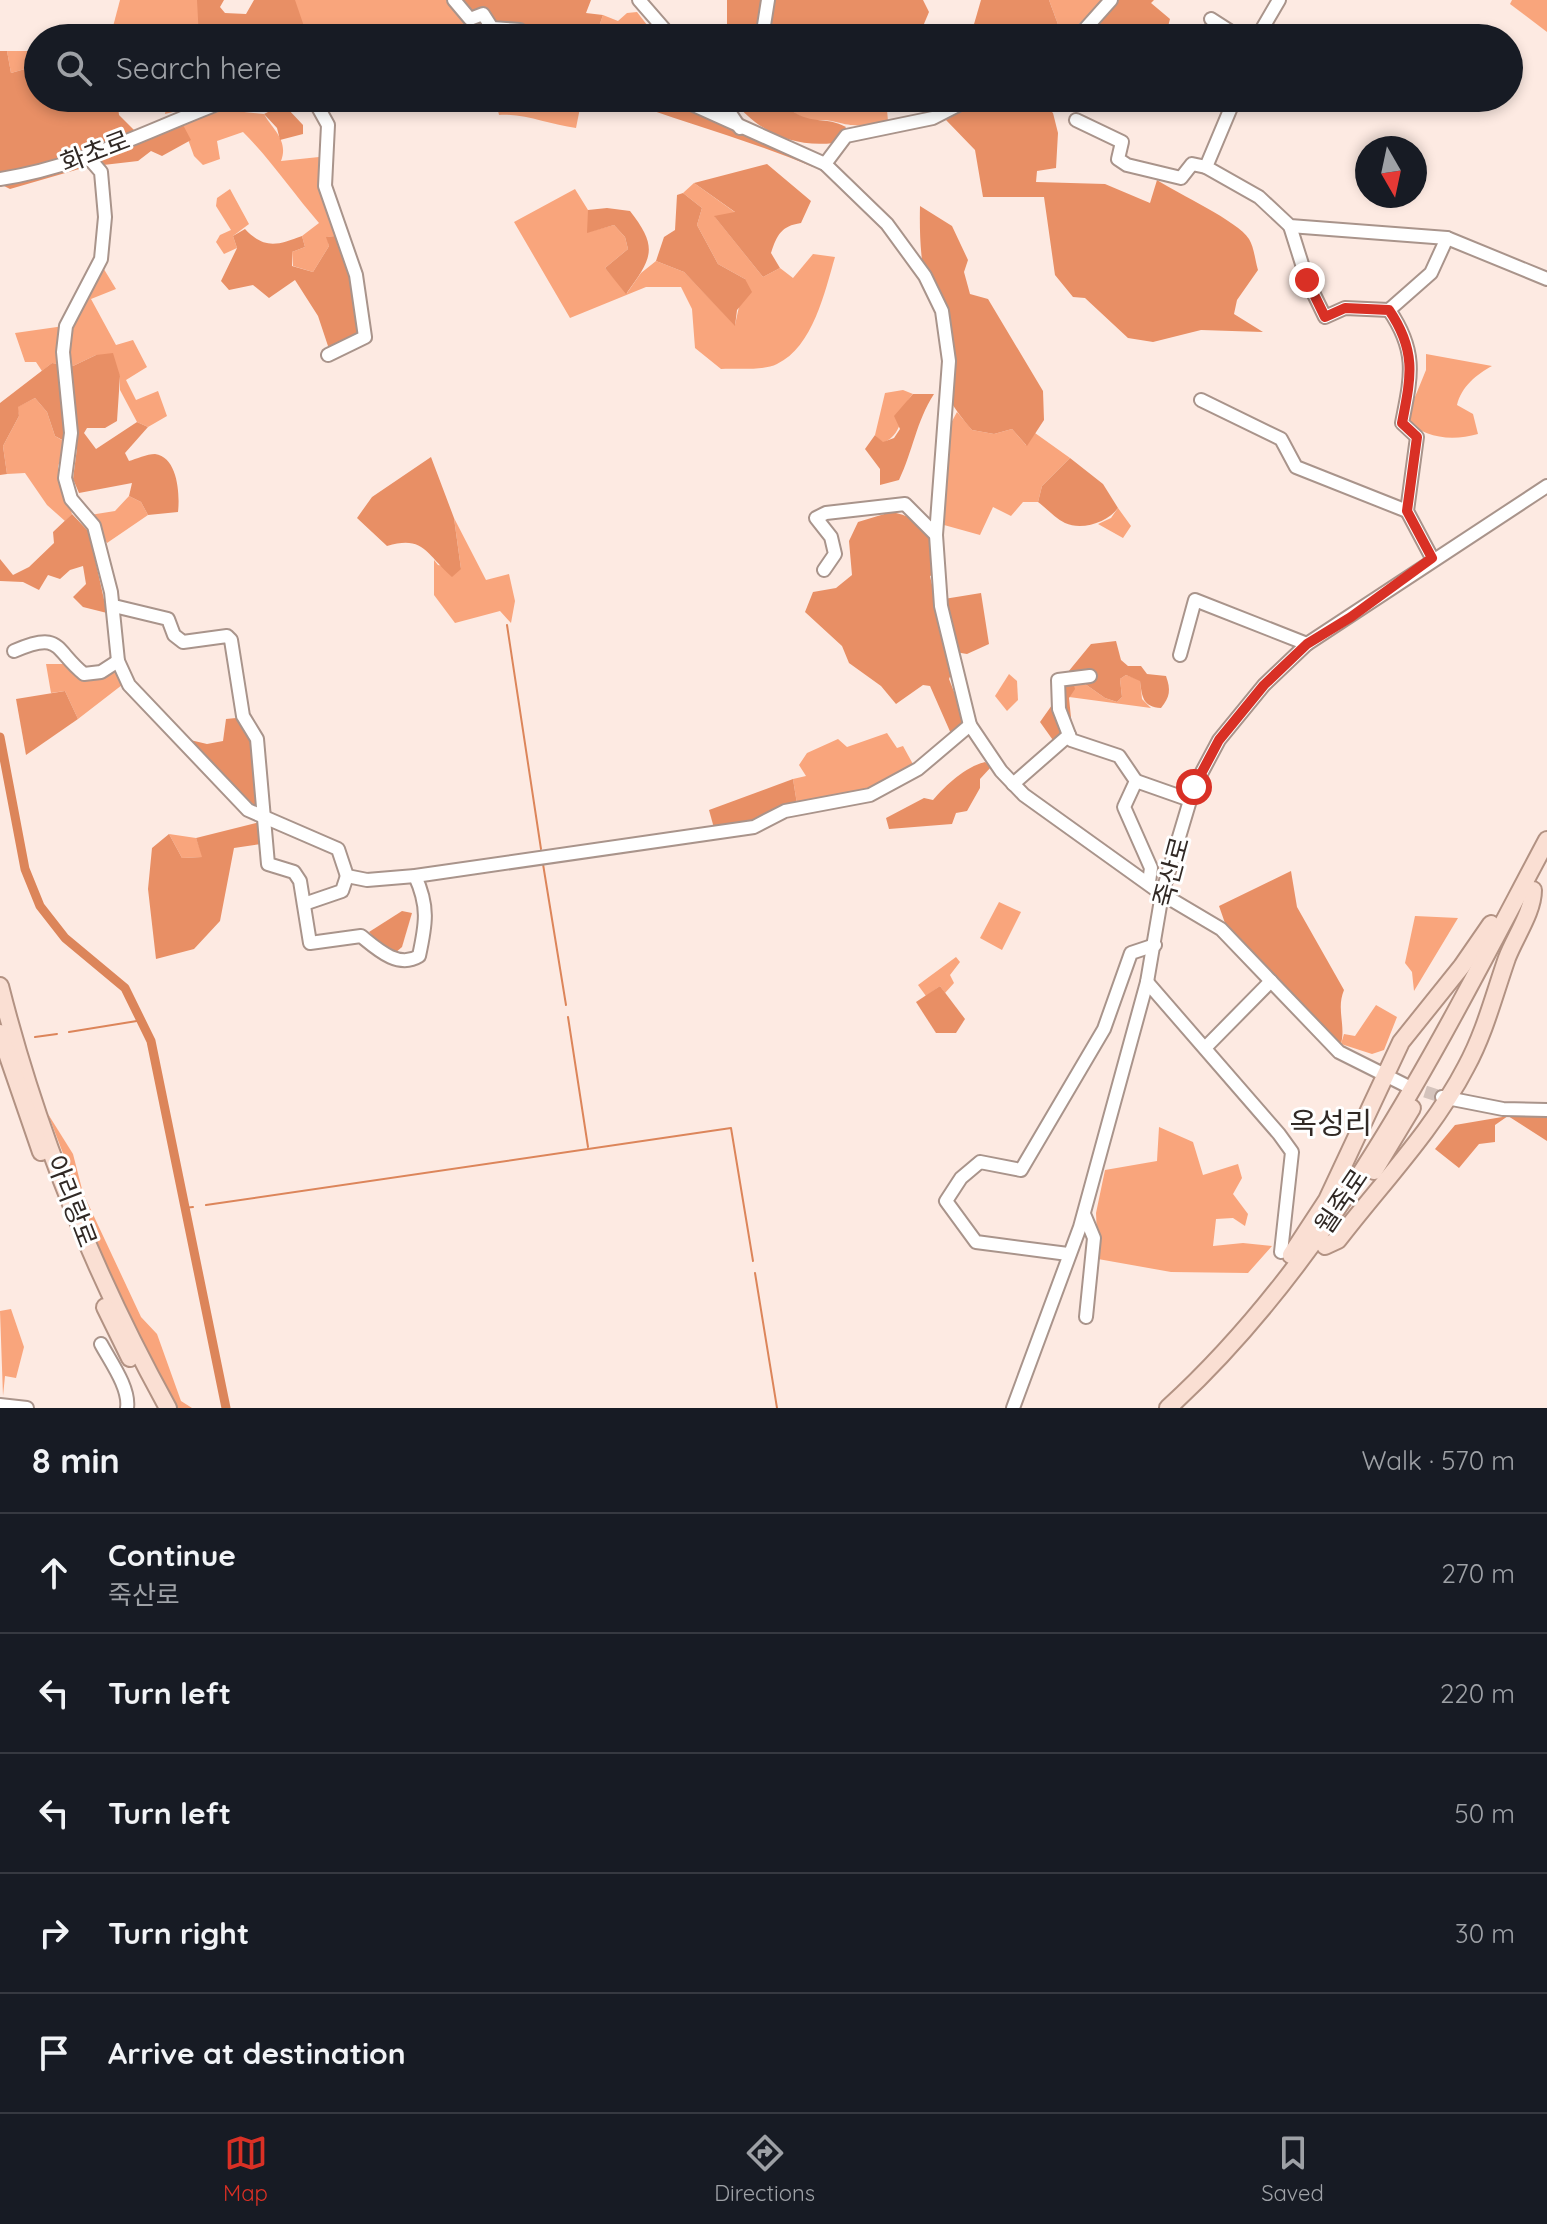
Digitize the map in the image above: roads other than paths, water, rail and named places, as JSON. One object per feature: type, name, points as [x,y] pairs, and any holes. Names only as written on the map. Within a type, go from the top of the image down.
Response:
[{"type":"main road","name":"월죽로","points":[[1168,1408],[1279,1287],[1350,1190],[1381,1140],[1547,840]]},
{"type":"main road","name":"월죽로","points":[[1183,1408],[1242,1347],[1325,1246],[1391,1146],[1547,861]]},
{"type":"main road","points":[[1325,1246],[1338,1240],[1445,1098],[1489,1018],[1514,942],[1533,903],[1533,890]]},
{"type":"main road","points":[[1279,1287],[1284,1265],[1327,1200],[1415,1021],[1462,966],[1502,908],[1514,902]]},
{"type":"main road","name":"아리랑로","points":[[0,986],[28,1084],[76,1212],[126,1326],[168,1408]]},
{"type":"main road","name":"아리랑로","points":[[0,1033],[49,1173],[116,1331],[156,1408]]},
{"type":"street","points":[[454,0],[470,19],[483,14],[489,24]]},
{"type":"street","points":[[639,0],[660,24]]},
{"type":"street","points":[[764,24],[768,0]]},
{"type":"street","points":[[1090,24],[1111,0]]},
{"type":"street","points":[[1265,24],[1279,0]]},
{"type":"street","points":[[1211,19],[1218,24]]},
{"type":"street","name":"화초로","points":[[0,179],[88,157],[199,112]]},
{"type":"street","points":[[321,112],[328,125],[325,186],[352,260],[366,325],[365,337],[328,355]]},
{"type":"street","points":[[707,112],[825,164],[904,244],[942,311],[949,361],[936,535],[941,606],[970,725],[1013,784],[1162,894],[1221,929],[1339,1052],[1405,1085]]},
{"type":"street","points":[[732,112],[740,128]]},
{"type":"street","points":[[825,164],[846,136],[933,118],[945,112]]},
{"type":"street","points":[[1206,167],[1229,112]]},
{"type":"street","points":[[1076,120],[1122,142],[1118,159],[1127,165],[1181,178],[1192,164],[1206,167],[1259,197],[1290,226],[1307,280],[1325,317],[1345,308],[1389,310],[1431,273],[1447,238]]},
{"type":"street","points":[[88,157],[101,172],[105,217],[101,259],[66,326],[63,352],[71,433],[65,478],[71,499],[94,526],[114,606],[118,661],[129,685],[248,810],[338,849],[347,876],[342,891],[304,904]]},
{"type":"street","points":[[1290,226],[1447,238],[1547,279]]},
{"type":"street","points":[[1389,310],[1404,332],[1410,352],[1402,423],[1417,437],[1407,511],[1432,558]]},
{"type":"street","points":[[1201,400],[1231,411],[1281,439],[1296,467],[1407,511]]},
{"type":"street","name":"죽산로","points":[[1013,1408],[1084,1214],[1147,982],[1162,894],[1190,800],[1219,740],[1264,685],[1307,644],[1351,617],[1432,558],[1547,486]]},
{"type":"street","points":[[824,570],[835,554],[831,537],[816,518],[826,513],[905,504],[936,535]]},
{"type":"street","points":[[1180,655],[1195,600],[1307,644]]},
{"type":"street","points":[[114,606],[168,619],[174,635],[183,642],[227,636],[231,640],[243,716],[257,739],[268,864],[294,872],[300,881],[310,943],[361,936],[398,960],[419,956],[427,909],[415,876]]},
{"type":"street","points":[[14,651],[32,644],[52,643],[65,651],[84,674],[101,672],[118,661]]},
{"type":"street","points":[[1090,676],[1058,680],[1059,709],[1071,740],[1119,756],[1136,781],[1190,800]]},
{"type":"street","points":[[347,876],[367,880],[415,876],[754,827],[785,811],[870,795],[918,769],[970,725]]},
{"type":"street","points":[[1013,784],[1069,735]]},
{"type":"street","points":[[1136,781],[1124,807],[1151,868],[1149,882]]},
{"type":"street","points":[[1068,1254],[976,1242],[946,1201],[961,1178],[980,1162],[1021,1170],[1104,1029],[1131,953],[1155,945]]},
{"type":"street","points":[[1205,1048],[1271,981]]},
{"type":"street","points":[[1147,982],[1292,1152],[1281,1252]]},
{"type":"street","points":[[1445,1098],[1503,1109],[1547,1110]]},
{"type":"street","points":[[1084,1214],[1094,1238],[1086,1317]]},
{"type":"street","points":[[101,1344],[120,1381],[127,1408]]},
{"type":"street","points":[[0,1405],[27,1408]]},
{"type":"waterway","points":[[507,625],[541,849]]},
{"type":"waterway","points":[[0,737],[25,869],[40,906],[65,938],[125,988],[151,1041],[226,1408]]},
{"type":"waterway","points":[[543,864],[566,1005]]},
{"type":"waterway","points":[[568,1017],[588,1147]]},
{"type":"waterway","points":[[69,1032],[143,1020]]},
{"type":"waterway","points":[[35,1037],[57,1034]]},
{"type":"waterway","points":[[206,1205],[731,1128],[753,1261]]},
{"type":"waterway","points":[[184,1208],[193,1207]]},
{"type":"waterway","points":[[755,1273],[777,1408]]},
{"type":"tunnel","points":[[1408,1086],[1442,1097]]},
{"type":"district","name":"옥성리","points":[[1331,1123]]}]
